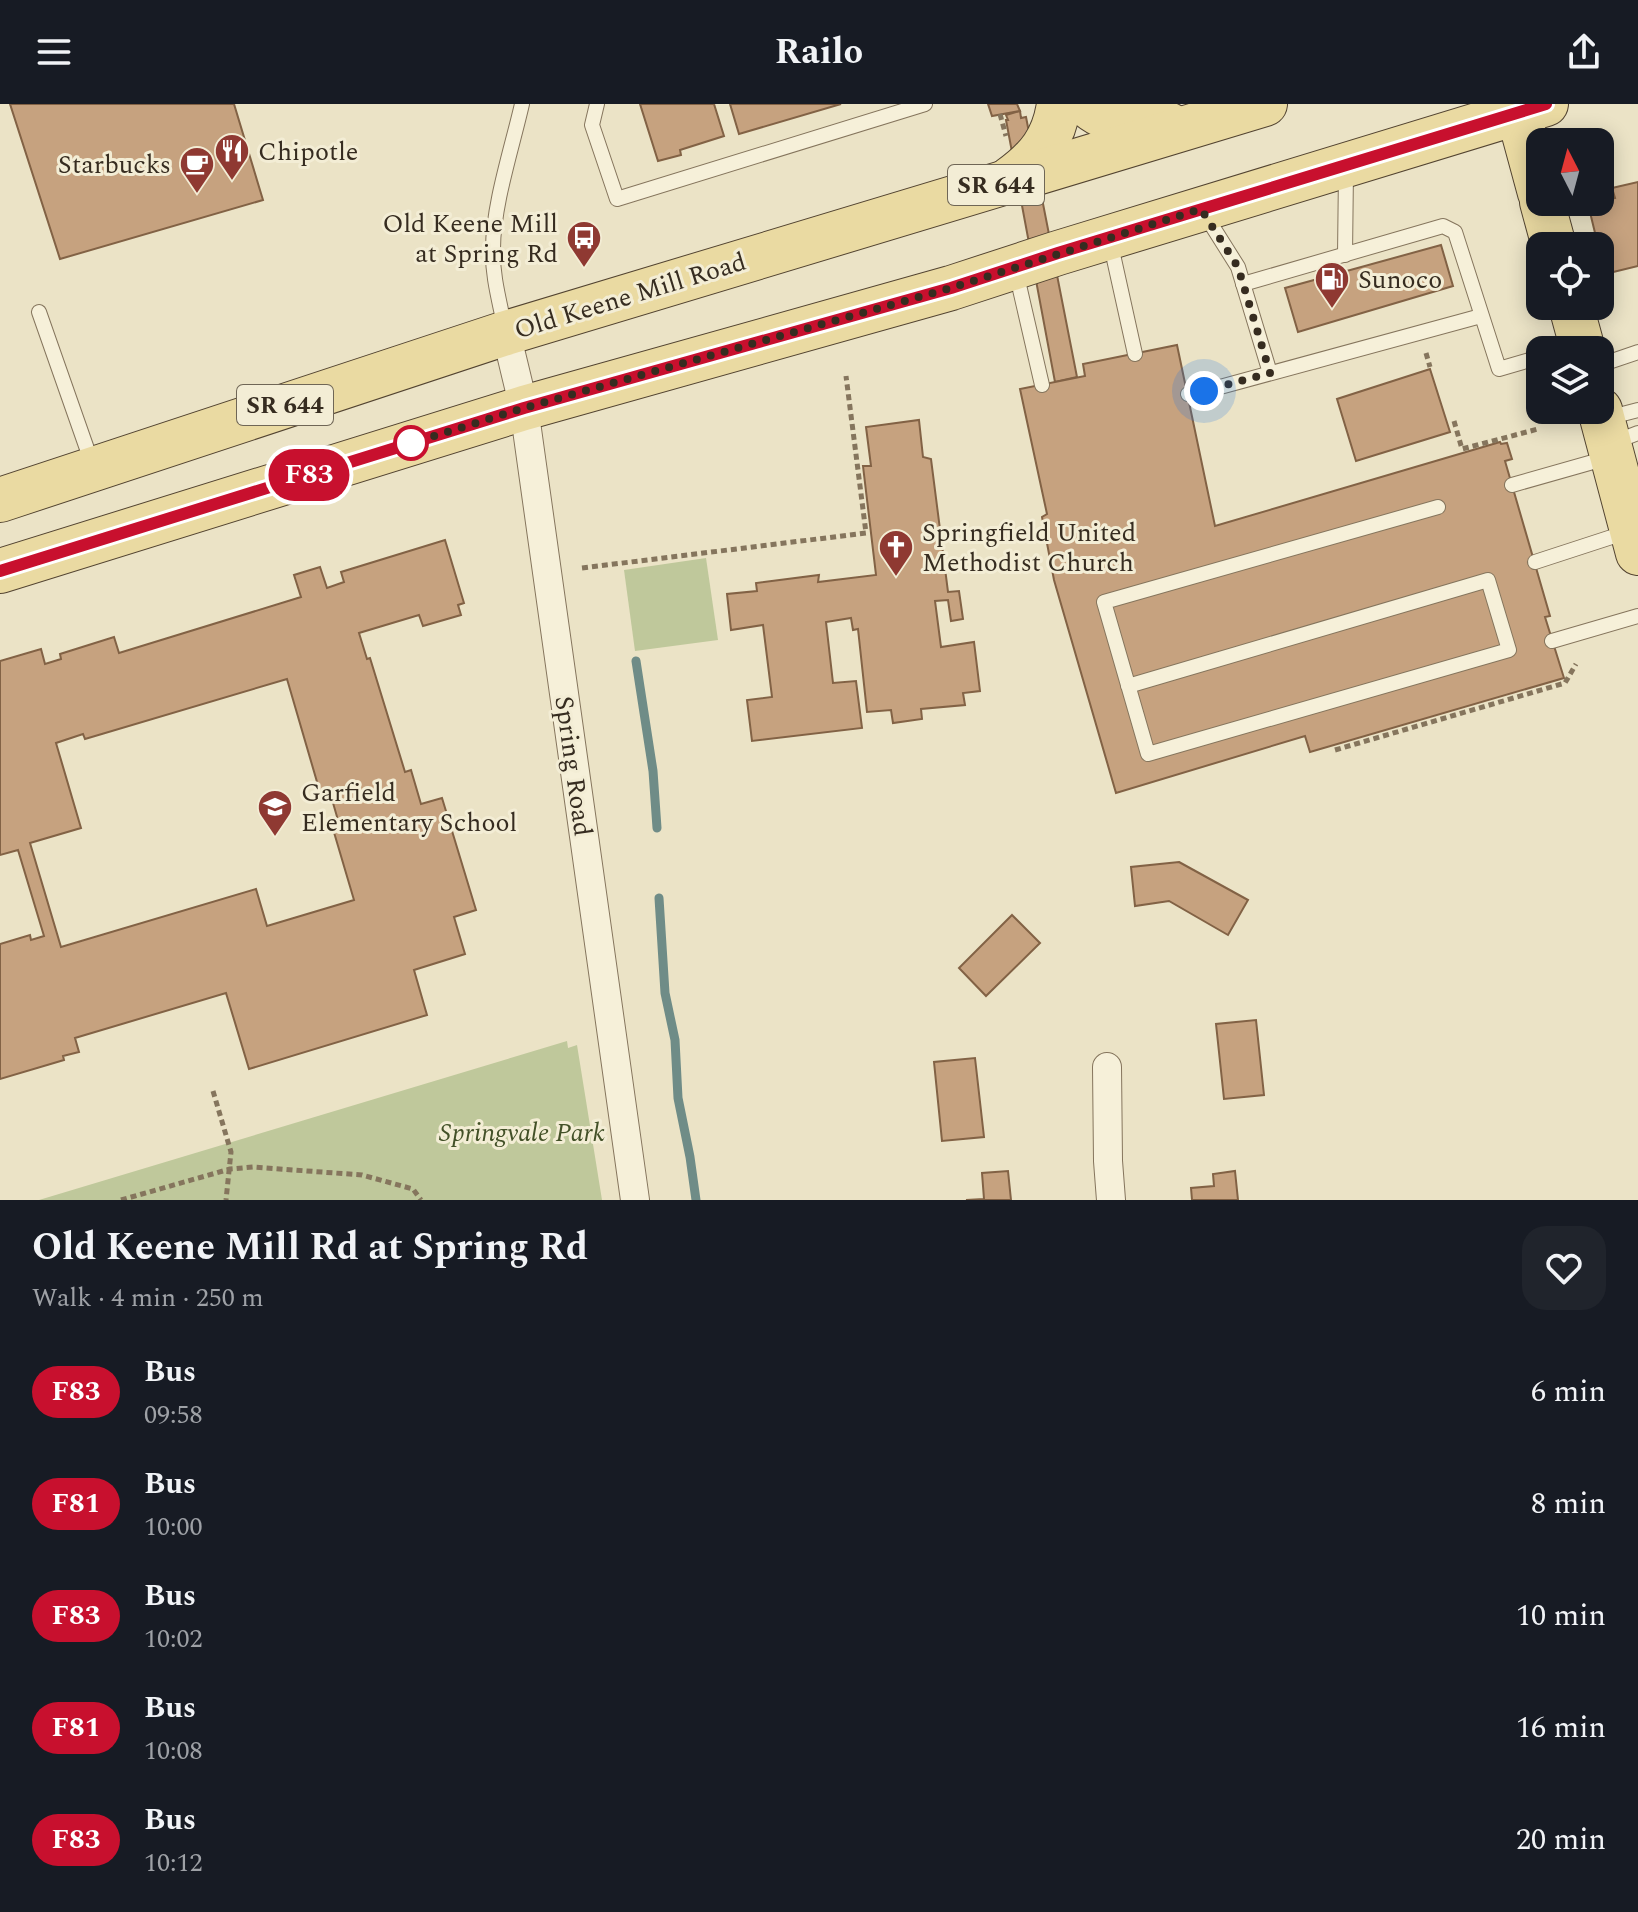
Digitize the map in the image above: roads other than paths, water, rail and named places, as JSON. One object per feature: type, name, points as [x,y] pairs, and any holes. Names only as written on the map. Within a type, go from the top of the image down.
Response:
[{"type":"main road","points":[[1005,182],[1025,168],[1045,147],[1059,104]]},
{"type":"main road","points":[[1086,104],[1103,116],[1119,121],[1196,125]]},
{"type":"main road","name":"Old Keene Mill Road","points":[[0,500],[506,333],[1265,104]]},
{"type":"main road","points":[[0,571],[524,408],[951,288],[1532,108],[1534,128]]},
{"type":"main road","points":[[1616,429],[1635,542]]},
{"type":"street","name":"Spring Road","points":[[506,333],[524,408],[635,1200]]},
{"type":"street","points":[[1107,1067],[1111,1200]]},
{"type":"lane","points":[[506,333],[492,252],[494,229],[522,104]]},
{"type":"lane","points":[[597,104],[592,125],[617,199],[925,104]]},
{"type":"lane","points":[[1345,255],[1346,164]]},
{"type":"lane","points":[[1201,209],[1238,267],[1270,373]]},
{"type":"lane","points":[[1243,284],[1443,226],[1455,232],[1499,369],[1526,361]]},
{"type":"lane","points":[[1109,237],[1135,354]]},
{"type":"lane","points":[[1015,267],[1042,385]]},
{"type":"lane","points":[[39,312],[94,468]]},
{"type":"lane","points":[[1188,394],[1481,316]]},
{"type":"lane","points":[[1614,348],[1638,352]]},
{"type":"lane","points":[[1512,485],[1616,429]]},
{"type":"lane","points":[[1128,686],[1488,580],[1509,650],[1148,754],[1128,686],[1104,602],[1438,507]]},
{"type":"lane","points":[[1535,562],[1635,542]]},
{"type":"lane","points":[[1552,641],[1638,616]]},
{"type":"waterway","points":[[636,661],[653,771],[657,828]]},
{"type":"waterway","points":[[659,898],[665,993],[675,1040],[678,1098],[696,1200]]},
{"type":"place","name":"Chipotle","points":[[232,182]]},
{"type":"place","name":"Starbucks","points":[[197,195]]},
{"type":"place","name":"Old Keene Mill at Spring Rd","points":[[584,269]]},
{"type":"place","name":"Sunoco","points":[[1332,310]]},
{"type":"place","name":"Springfield United Methodist Church","points":[[896,578]]},
{"type":"place","name":"Garfield Elementary School","points":[[275,838]]},
{"type":"park label","name":"Springvale Park","points":[[522,1132]]}]
